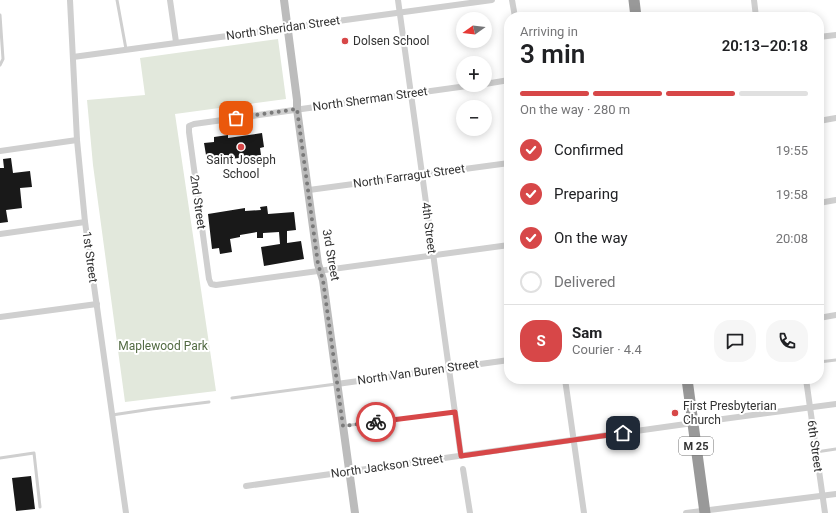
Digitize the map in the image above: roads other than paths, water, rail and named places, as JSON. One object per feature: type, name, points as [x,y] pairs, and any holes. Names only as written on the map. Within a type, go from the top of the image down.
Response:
[{"type":"highway","points":[[634,0],[635,12]]},
{"type":"highway","name":"M 25","points":[[688,384],[704,512]]},
{"type":"street","name":"1st Street","points":[[70,0],[77,140],[85,222],[126,513]]},
{"type":"street","points":[[170,0],[176,42]]},
{"type":"street","name":"3rd Street","points":[[284,0],[318,264],[321,271],[355,513]]},
{"type":"street","name":"4th Street","points":[[398,0],[432,256],[461,456]]},
{"type":"street","name":"North Sheridan Street","points":[[74,57],[492,0]]},
{"type":"street","points":[[512,0],[514,12]]},
{"type":"street","points":[[754,0],[755,12]]},
{"type":"street","points":[[824,36],[836,35]]},
{"type":"street","points":[[492,83],[504,81]]},
{"type":"street","name":"North Sherman Street","points":[[194,124],[456,87]]},
{"type":"street","points":[[824,119],[836,118]]},
{"type":"street","name":"2nd Street","points":[[194,124],[189,126],[189,132],[209,279],[211,284],[216,285],[321,271]]},
{"type":"street","points":[[0,151],[77,140]]},
{"type":"street","name":"North Farragut Street","points":[[309,190],[504,164]]},
{"type":"street","points":[[824,202],[836,200]]},
{"type":"street","points":[[0,234],[85,222]]},
{"type":"street","points":[[321,271],[504,246]]},
{"type":"street","points":[[0,316],[97,304]]},
{"type":"street","points":[[824,317],[836,315]]},
{"type":"street","name":"North Van Buren Street","points":[[337,384],[504,361]]},
{"type":"street","points":[[566,384],[584,513]]},
{"type":"street","name":"6th Street","points":[[807,384],[825,513]]},
{"type":"street","name":"North Jackson Street","points":[[246,486],[836,404]]},
{"type":"street","points":[[463,469],[470,513]]},
{"type":"street","points":[[686,513],[704,512],[836,494]]},
{"type":"lane","points":[[117,0],[126,49]]},
{"type":"lane","points":[[0,15],[3,59],[0,65]]},
{"type":"lane","points":[[824,361],[836,360]]},
{"type":"lane","name":"North Van Buren Street","points":[[232,398],[337,384]]},
{"type":"lane","points":[[112,415],[209,402]]},
{"type":"lane","points":[[343,426],[455,412]]},
{"type":"lane","points":[[816,452],[836,449]]},
{"type":"lane","points":[[0,458],[34,453],[40,507]]},
{"type":"place","name":"Dolsen School","points":[[345,41]]},
{"type":"place","name":"Saint Joseph School","points":[[241,147]]},
{"type":"place","name":"First Presbyterian Church","points":[[675,413]]},
{"type":"park label","name":"Maplewood Park","points":[[163,346]]}]
